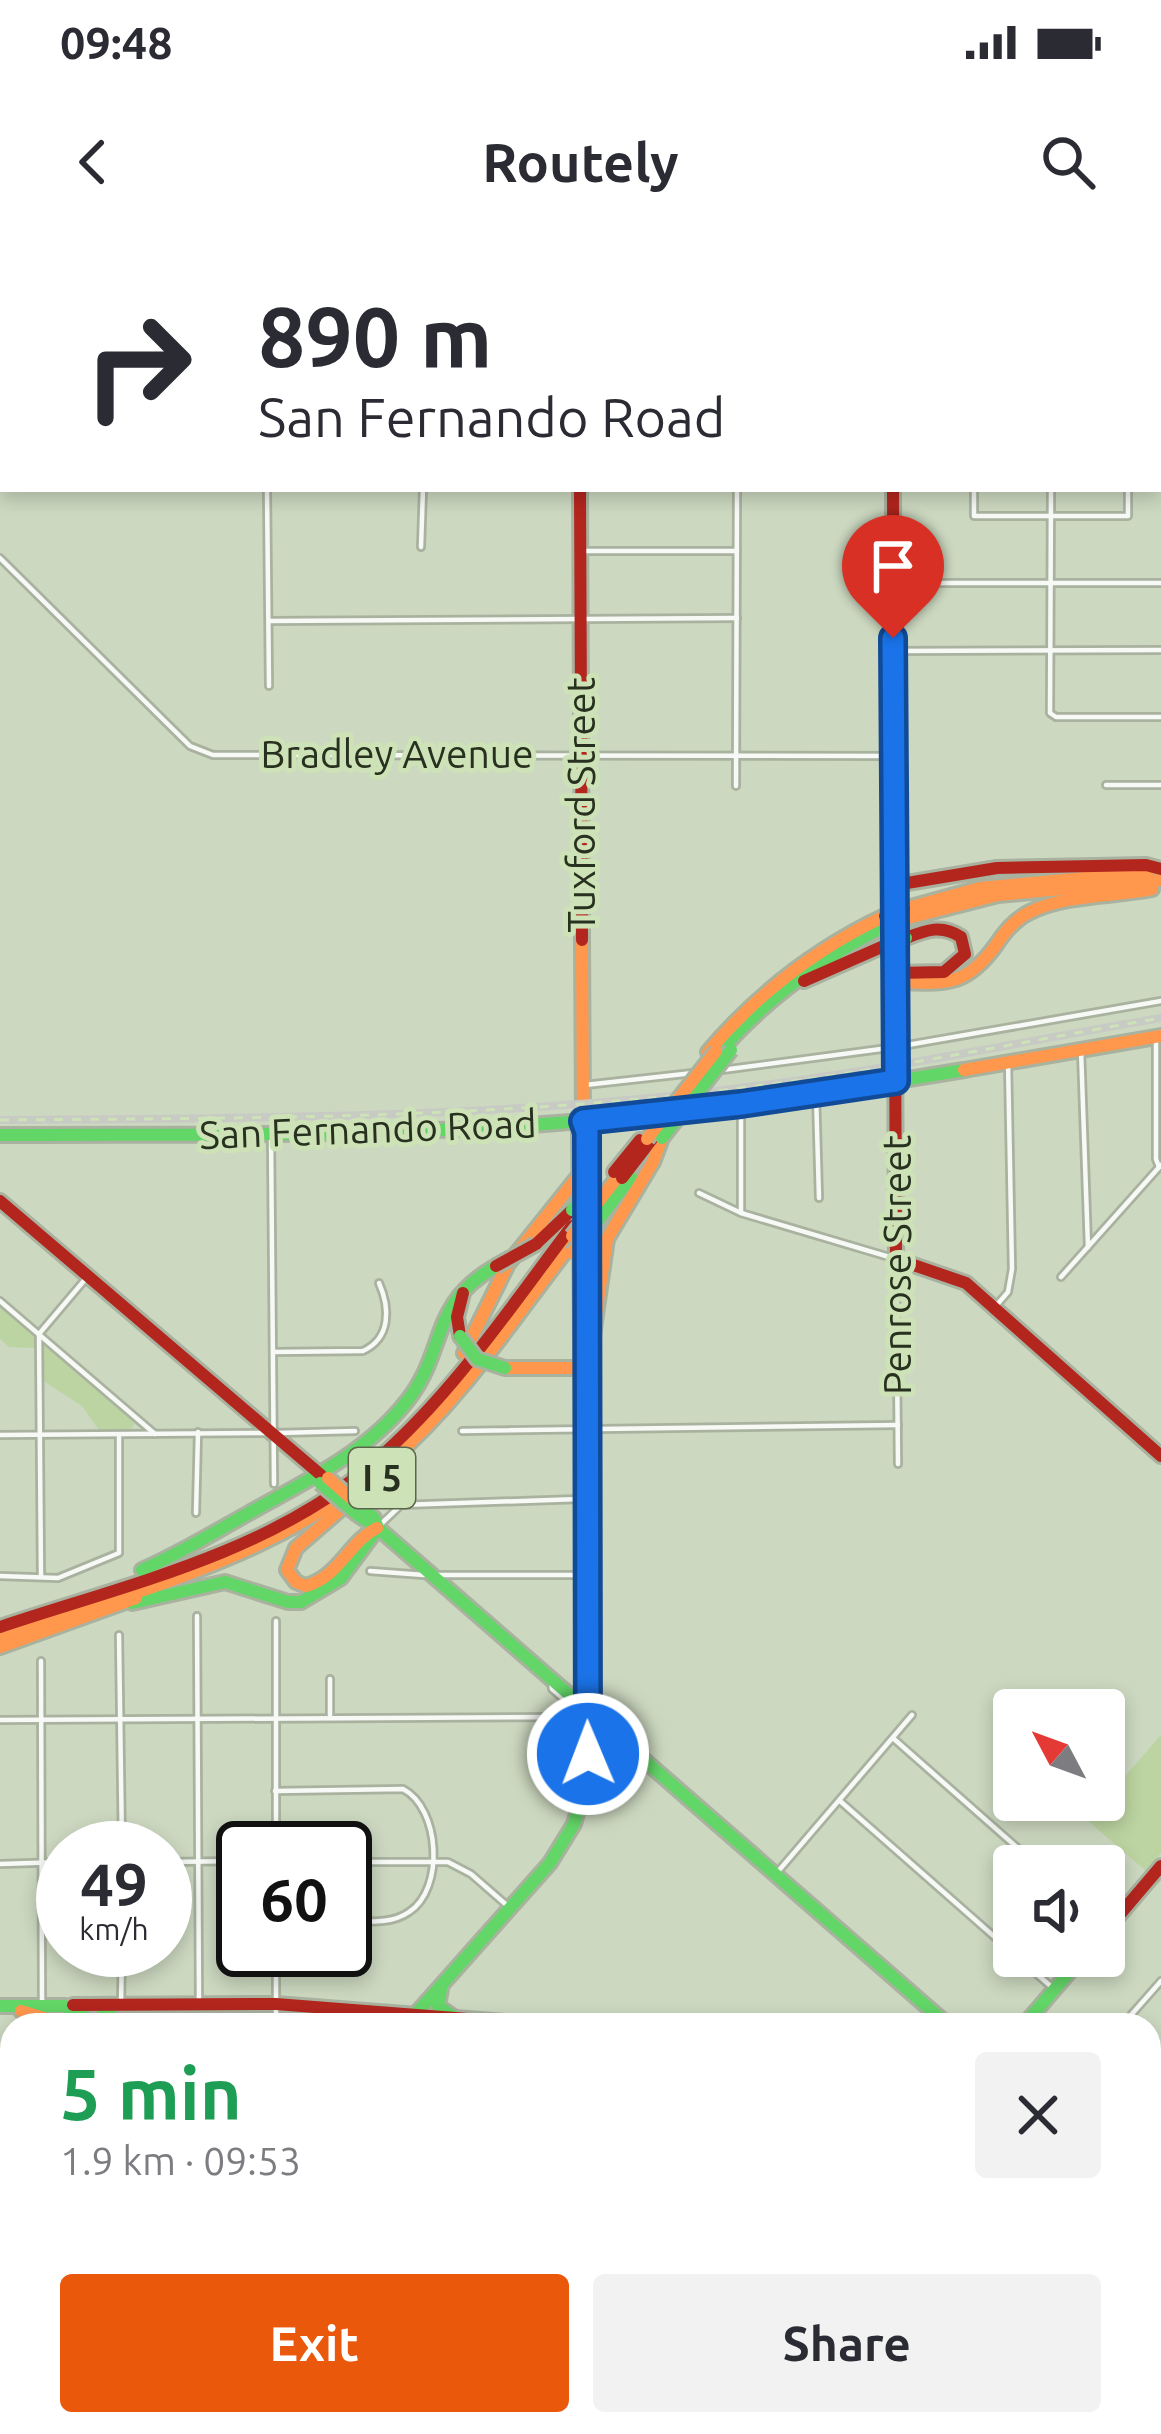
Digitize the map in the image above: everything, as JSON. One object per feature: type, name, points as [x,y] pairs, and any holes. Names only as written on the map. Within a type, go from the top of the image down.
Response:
[{"type":"main road","name":"Tuxford Street","points":[[510,1908],[568,1838],[586,1783],[585,1366],[580,1310],[580,492]]},
{"type":"main road","name":"Penrose Street","points":[[892,492],[896,1259]]},
{"type":"main road","points":[[895,885],[997,868],[1146,865],[1159,879],[1034,909],[1002,932],[968,976],[941,982],[896,978]]},
{"type":"main road","name":"I 5","points":[[0,1647],[273,1547],[388,1473],[450,1411],[595,1204],[775,983],[826,946],[966,908],[1159,879]]},
{"type":"main road","points":[[896,978],[946,973],[965,955],[961,937],[948,928],[904,922]]},
{"type":"main road","name":"I 5","points":[[0,1632],[268,1531],[326,1498],[377,1460],[425,1414],[572,1239],[719,1051],[804,981],[885,929]]},
{"type":"main road","name":"San Fernando Road","points":[[0,1135],[271,1134],[583,1121],[816,1094],[1159,1037]]},
{"type":"main road","name":"Tuxford Street","points":[[583,1121],[587,1132],[589,1328],[585,1366]]},
{"type":"main road","points":[[496,1266],[473,1280],[457,1317],[460,1336],[477,1359],[505,1368],[585,1366],[598,1330],[606,1242],[660,1148],[647,1141]]},
{"type":"main road","points":[[377,1460],[455,1367],[508,1264],[580,1174]]},
{"type":"main road","points":[[0,1201],[934,2013]]},
{"type":"main road","points":[[103,1591],[322,1478],[406,1402],[420,1381],[446,1306],[471,1279],[536,1244],[572,1210],[595,1204]]},
{"type":"main road","points":[[0,1632],[236,1555],[333,1505],[390,1462],[438,1414],[572,1239]]},
{"type":"main road","points":[[896,1259],[953,1276],[995,1307],[1161,1456]]},
{"type":"main road","points":[[580,1310],[589,1328]]},
{"type":"main road","points":[[349,1502],[342,1514],[292,1550],[286,1570],[294,1582],[308,1587],[322,1582],[378,1528]]},
{"type":"main road","points":[[118,1606],[223,1582],[287,1602],[307,1603],[332,1586],[378,1528]]},
{"type":"main road","points":[[1125,1907],[1161,1867]]},
{"type":"main road","points":[[417,2013],[510,1908]]},
{"type":"main road","points":[[1034,2013],[1065,1977]]},
{"type":"main road","points":[[444,1983],[437,2003],[449,2013]]},
{"type":"main road","points":[[0,2007],[276,2004],[352,2013]]},
{"type":"main road","points":[[105,2013],[118,2005]]},
{"type":"main road","points":[[71,2006],[88,2013]]},
{"type":"street","points":[[267,492],[269,686]]},
{"type":"street","points":[[421,547],[423,492]]},
{"type":"street","points":[[736,787],[737,492]]},
{"type":"street","points":[[974,492],[974,516],[1128,516],[1128,492]]},
{"type":"street","points":[[1051,492],[1050,713],[1056,717],[1161,717]]},
{"type":"street","points":[[580,551],[737,551]]},
{"type":"street","name":"Bradley Avenue","points":[[0,559],[190,746],[213,755],[894,756]]},
{"type":"street","points":[[893,583],[1161,583]]},
{"type":"street","points":[[269,621],[737,618]]},
{"type":"street","points":[[893,651],[1161,650]]},
{"type":"street","points":[[1106,785],[1161,785]]},
{"type":"street","name":"San Fernando Road","points":[[582,1085],[896,1047],[1161,1001]]},
{"type":"street","points":[[1061,1277],[1160,1166],[1156,1159],[1159,1037]]},
{"type":"street","points":[[1082,1050],[1088,1247]]},
{"type":"street","points":[[995,1307],[1008,1292],[1012,1269],[1008,1062]]},
{"type":"street","points":[[816,1094],[819,1198]]},
{"type":"street","points":[[741,1104],[741,1213]]},
{"type":"street","points":[[271,1134],[274,1484]]},
{"type":"street","points":[[699,1193],[741,1213],[896,1259]]},
{"type":"street","name":"Penrose Street","points":[[896,1259],[898,1464]]},
{"type":"street","points":[[41,1576],[39,1334],[88,1276]]},
{"type":"street","points":[[273,1352],[363,1351],[374,1346],[385,1328],[379,1282]]},
{"type":"street","points":[[0,1300],[154,1434]]},
{"type":"street","points":[[462,1431],[898,1425]]},
{"type":"street","points":[[0,1435],[355,1431]]},
{"type":"street","points":[[196,1513],[198,1432]]},
{"type":"street","points":[[0,1576],[58,1578],[119,1553],[119,1436]]},
{"type":"street","points":[[378,1528],[400,1504],[586,1499]]},
{"type":"street","points":[[370,1570],[586,1575]]},
{"type":"street","points":[[197,1616],[199,2006]]},
{"type":"street","points":[[276,1621],[276,1821]]},
{"type":"street","points":[[119,1635],[122,1821]]},
{"type":"street","points":[[41,1660],[43,1821]]},
{"type":"street","points":[[550,1678],[552,1689],[567,1702],[564,1713],[557,1717]]},
{"type":"street","points":[[330,1679],[330,1718]]},
{"type":"street","points":[[776,1875],[912,1715]]},
{"type":"street","points":[[0,1720],[557,1717],[578,1720],[587,1733]]},
{"type":"street","points":[[893,1739],[1014,1845]]},
{"type":"street","points":[[275,1791],[409,1792],[428,1815],[431,1862],[426,1893],[410,1912],[392,1920],[372,1920]]},
{"type":"street","points":[[840,1801],[993,1936]]},
{"type":"street","points":[[192,1860],[216,1860]]},
{"type":"street","points":[[0,1864],[36,1861]]},
{"type":"street","points":[[372,1862],[448,1862],[510,1908]]},
{"type":"street","points":[[42,1977],[42,2006]]},
{"type":"street","points":[[118,2005],[120,1977]]},
{"type":"street","points":[[276,1977],[276,2013]]},
{"type":"street","points":[[1040,1977],[1054,1989]]},
{"type":"street","points":[[1133,2013],[1161,1981]]},
{"type":"green space","points":[[0,1305],[35,1336],[35,1348],[9,1347],[0,1339]]},
{"type":"green space","points":[[46,1345],[135,1422],[131,1430],[99,1430],[82,1406],[42,1380],[42,1348]]},
{"type":"green space","points":[[1161,1735],[1161,1853],[1146,1871],[1125,1853],[1125,1845],[1116,1845],[1088,1821],[1125,1821],[1125,1776]]},
{"type":"railway","points":[[0,1120],[379,1115],[662,1097],[858,1071],[1161,1018]]},
{"type":"traffic: fast","points":[[721,1050],[797,980],[885,926]]},
{"type":"traffic: fast","points":[[886,945],[906,938]]},
{"type":"traffic: fast","points":[[662,1138],[731,1050]]},
{"type":"traffic: fast","points":[[0,1135],[331,1133],[530,1125],[747,1103],[964,1070]]},
{"type":"traffic: fast","points":[[595,1224],[631,1177]]},
{"type":"traffic: fast","points":[[572,1210],[596,1183]]},
{"type":"traffic: fast","points":[[588,1228],[588,1407]]},
{"type":"traffic: fast","points":[[142,1570],[313,1478],[373,1436],[420,1382],[459,1296],[496,1266]]},
{"type":"traffic: fast","points":[[460,1336],[477,1359],[505,1368]]},
{"type":"traffic: fast","points":[[320,1483],[358,1515]]},
{"type":"traffic: fast","points":[[353,1500],[374,1518],[378,1528]]},
{"type":"traffic: fast","points":[[358,1515],[934,2013]]},
{"type":"traffic: fast","points":[[417,2013],[550,1863],[574,1824],[586,1783],[583,1527]]},
{"type":"traffic: fast","points":[[132,1603],[225,1582],[301,1602],[341,1578],[378,1528]]},
{"type":"traffic: fast","points":[[1034,2013],[1065,1977]]},
{"type":"traffic: fast","points":[[441,1989],[438,2006],[448,2013]]},
{"type":"traffic: fast","points":[[104,2013],[115,2005]]},
{"type":"traffic: fast","points":[[0,2006],[65,2006],[78,2013]]},
{"type":"traffic: slow","points":[[904,909],[980,888],[1148,872]]},
{"type":"traffic: slow","points":[[904,919],[998,895],[1161,880]]},
{"type":"traffic: slow","points":[[896,982],[941,982],[964,976],[1015,922],[1044,906],[1152,889]]},
{"type":"traffic: slow","points":[[708,1052],[789,974],[885,916]]},
{"type":"traffic: slow","points":[[885,934],[904,927]]},
{"type":"traffic: slow","points":[[582,940],[583,1527]]},
{"type":"traffic: slow","points":[[964,1070],[1161,1036]]},
{"type":"traffic: slow","points":[[647,1139],[716,1051]]},
{"type":"traffic: slow","points":[[505,1368],[581,1368],[589,1363],[607,1239],[662,1138]]},
{"type":"traffic: slow","points":[[595,1206],[624,1169]]},
{"type":"traffic: slow","points":[[464,1353],[508,1264],[580,1174]]},
{"type":"traffic: slow","points":[[572,1236],[595,1206]]},
{"type":"traffic: slow","points":[[572,1253],[595,1224]]},
{"type":"traffic: slow","points":[[0,1637],[204,1568],[254,1547],[347,1494],[390,1461],[441,1411],[572,1243]]},
{"type":"traffic: slow","points":[[328,1478],[353,1500]]},
{"type":"traffic: slow","points":[[349,1502],[296,1548],[287,1570],[296,1582],[306,1586],[327,1575],[377,1528]]},
{"type":"traffic: slow","points":[[0,1647],[136,1598]]},
{"type":"traffic: slow","points":[[21,2011],[28,2013]]},
{"type":"traffic: jam","points":[[580,492],[582,940]]},
{"type":"traffic: jam","points":[[893,492],[896,1259],[966,1283],[1161,1456]]},
{"type":"traffic: jam","points":[[895,885],[997,868],[1146,865],[1161,869]]},
{"type":"traffic: jam","points":[[885,916],[904,909]]},
{"type":"traffic: jam","points":[[896,973],[944,972],[965,954],[961,937],[941,929],[906,938]]},
{"type":"traffic: jam","points":[[804,981],[886,945]]},
{"type":"traffic: jam","points":[[583,1121],[588,1197]]},
{"type":"traffic: jam","points":[[622,1178],[652,1139]]},
{"type":"traffic: jam","points":[[614,1172],[640,1140]]},
{"type":"traffic: jam","points":[[0,1201],[321,1475]]},
{"type":"traffic: jam","points":[[536,1244],[572,1210]]},
{"type":"traffic: jam","points":[[0,1627],[233,1548],[319,1503],[359,1475],[419,1419],[473,1357],[572,1226]]},
{"type":"traffic: jam","points":[[496,1266],[536,1244]]},
{"type":"traffic: jam","points":[[460,1336],[457,1317],[463,1293]]},
{"type":"traffic: jam","points":[[1125,1908],[1161,1866]]},
{"type":"traffic: jam","points":[[73,2005],[276,2004],[391,2013]]},
{"type":"route","points":[[588,1754],[587,1132],[583,1121],[896,1081],[893,638]]}]
